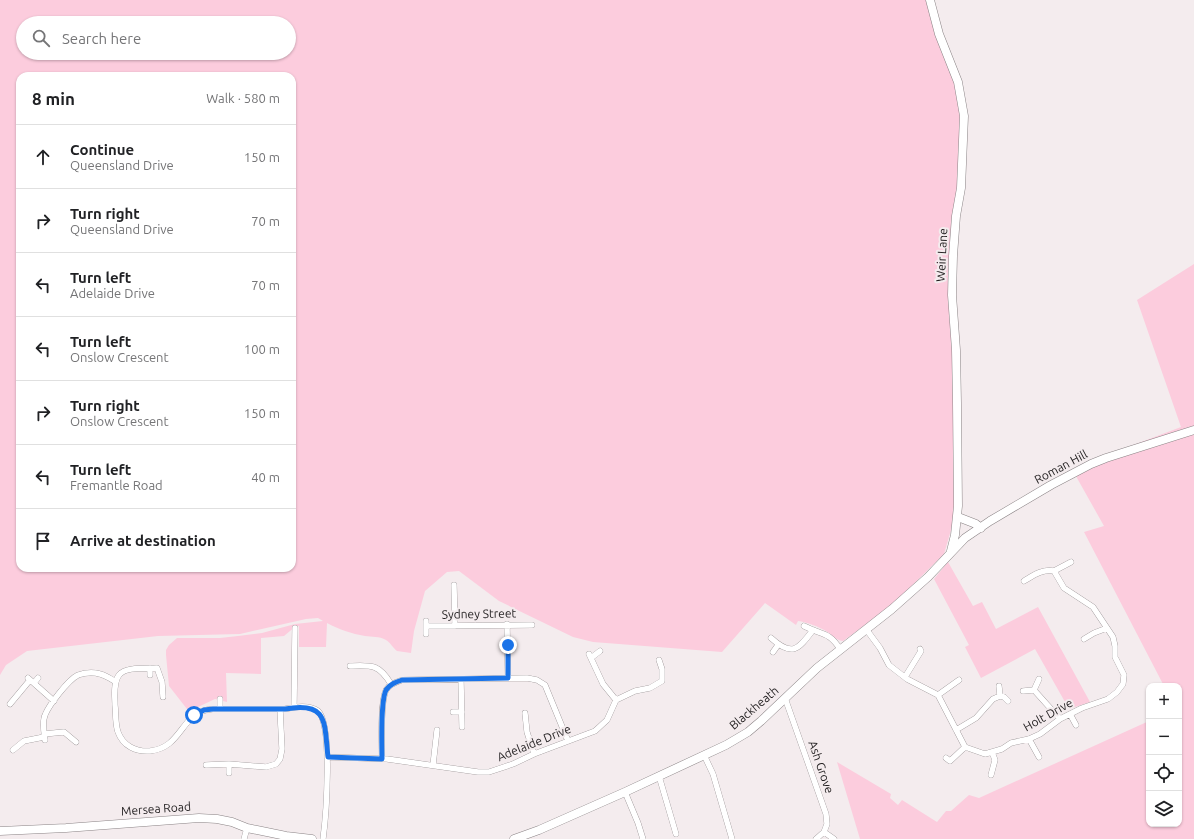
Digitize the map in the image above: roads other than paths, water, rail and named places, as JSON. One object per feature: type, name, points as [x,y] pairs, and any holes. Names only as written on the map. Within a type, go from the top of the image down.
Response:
[{"type":"main road","name":"Weir Lane","points":[[930,0],[939,34],[958,82],[964,116],[961,188],[956,216],[953,256],[952,295],[956,350],[958,517],[951,551]]},
{"type":"main road","name":"Roman Hill","points":[[951,551],[965,538],[1021,502],[1091,464],[1194,430]]},
{"type":"main road","points":[[958,517],[976,524],[981,528]]},
{"type":"main road","name":"Blackheath","points":[[514,839],[539,830],[704,756],[748,732],[817,668],[892,609],[922,582],[951,551]]},
{"type":"main road","name":"Mersea Road","points":[[0,831],[200,818],[217,819],[232,822],[247,828],[286,836],[312,839]]},
{"type":"street","points":[[1024,581],[1039,572],[1047,570],[1054,571],[1071,562]]},
{"type":"street","name":"Holt Drive","points":[[992,752],[1011,743],[1030,739],[1040,734],[1060,719],[1082,708],[1108,699],[1117,692],[1123,684],[1124,675],[1115,657],[1116,646],[1113,637],[1093,607],[1064,588],[1054,571]]},
{"type":"street","points":[[455,626],[454,588],[461,590]]},
{"type":"street","name":"Sydney Street","points":[[426,634],[426,623],[455,626],[506,624],[532,625]]},
{"type":"street","points":[[506,624],[508,678]]},
{"type":"street","points":[[804,626],[825,633],[840,649]]},
{"type":"street","points":[[1084,639],[1107,628]]},
{"type":"street","points":[[866,629],[880,648],[889,665],[905,677],[938,695],[965,747],[984,754],[992,752],[995,760],[991,775]]},
{"type":"street","points":[[771,638],[778,645],[788,650],[798,648],[803,644],[813,630]]},
{"type":"street","points":[[293,632],[294,707]]},
{"type":"street","points":[[773,652],[778,645]]},
{"type":"street","points":[[600,651],[590,656],[603,684],[616,700],[635,691],[650,688],[662,681],[659,664]]},
{"type":"street","points":[[905,677],[922,652]]},
{"type":"street","points":[[359,659],[359,666]]},
{"type":"street","points":[[350,666],[371,666],[380,669],[392,684]]},
{"type":"street","points":[[150,668],[150,675]]},
{"type":"street","points":[[163,696],[162,682],[157,668],[126,670],[119,675],[114,691],[118,732],[128,745],[135,749],[149,751],[160,749],[168,745],[194,715],[204,710],[280,709],[294,707],[314,709],[320,713],[325,728],[328,757],[323,839]]},
{"type":"street","points":[[44,737],[44,716],[63,688],[78,675],[88,673],[101,674],[116,682]]},
{"type":"street","points":[[10,704],[31,680],[38,678]]},
{"type":"street","points":[[382,759],[382,708],[384,696],[387,688],[402,680],[533,679],[545,685],[568,741]]},
{"type":"street","points":[[1034,690],[1040,679]]},
{"type":"street","points":[[31,680],[48,698],[54,701]]},
{"type":"street","points":[[461,680],[462,727]]},
{"type":"street","points":[[938,695],[959,680]]},
{"type":"street","points":[[999,686],[1000,696]]},
{"type":"street","points":[[1023,691],[1034,690]]},
{"type":"street","points":[[1034,690],[1060,719]]},
{"type":"street","points":[[956,730],[976,718],[992,699],[1000,696],[1004,697],[1008,701]]},
{"type":"street","name":"Ash Grove","points":[[785,698],[826,814],[827,824],[824,832]]},
{"type":"street","points":[[220,699],[220,709]]},
{"type":"street","name":"Adelaide Drive","points":[[328,757],[382,759],[478,772],[489,772],[595,732],[607,720],[616,700]]},
{"type":"street","points":[[206,765],[229,764],[266,767],[276,764],[280,759],[282,749],[280,709]]},
{"type":"street","points":[[453,712],[462,712]]},
{"type":"street","points":[[525,713],[526,732],[534,754]]},
{"type":"street","points":[[1070,714],[1076,724]]},
{"type":"street","points":[[13,750],[24,742],[64,732],[76,742]]},
{"type":"street","points":[[433,765],[434,732]]},
{"type":"street","points":[[1030,739],[1039,757]]},
{"type":"street","points":[[946,758],[950,761],[965,747]]},
{"type":"street","points":[[704,756],[713,774],[732,839]]},
{"type":"street","points":[[229,764],[229,773]]},
{"type":"street","points":[[659,776],[676,834]]},
{"type":"street","points":[[625,792],[643,839]]},
{"type":"street","points":[[244,839],[247,828]]},
{"type":"street","points":[[816,839],[824,832],[834,839]]}]
